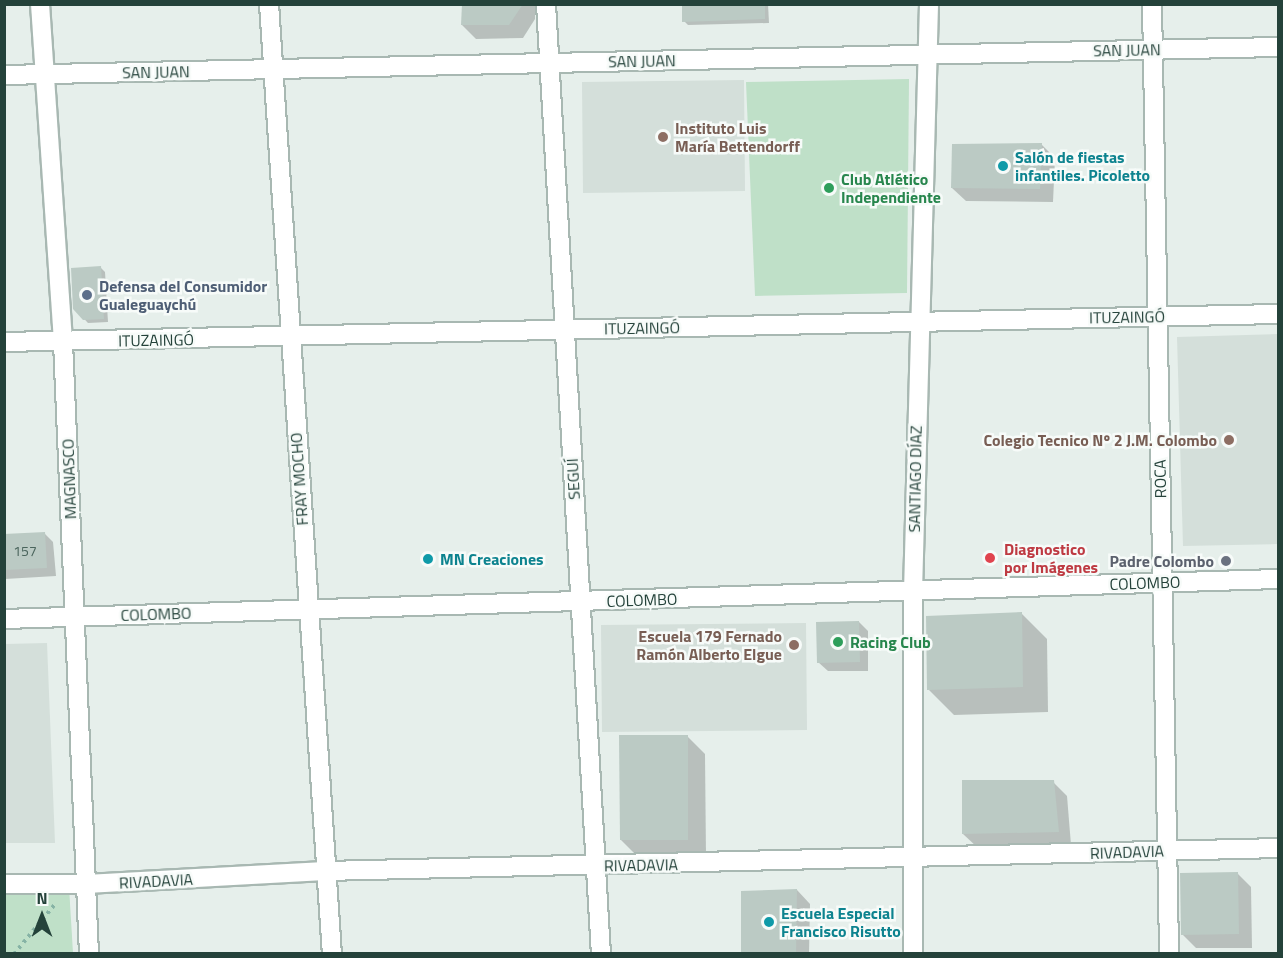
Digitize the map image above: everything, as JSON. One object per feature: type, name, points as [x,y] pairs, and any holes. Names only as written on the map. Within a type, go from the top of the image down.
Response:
[{"type":"street","name":"MAGNASCO","points":[[40,4],[63,342],[89,954]]},
{"type":"street","name":"FRAY MOCHO","points":[[269,4],[275,70],[307,610],[332,954]]},
{"type":"street","name":"SEGUÍ","points":[[546,4],[601,954]]},
{"type":"street","name":"SANTIAGO DÍAZ","points":[[913,954],[913,592],[928,4]]},
{"type":"street","name":"ROCA","points":[[1152,4],[1169,954]]},
{"type":"street","name":"SAN JUAN","points":[[4,75],[1278,47]]},
{"type":"street","name":"ITUZAINGÓ","points":[[4,342],[1278,314]]},
{"type":"street","name":"COLOMBO","points":[[4,619],[1278,579]]},
{"type":"street","name":"RIVADAVIA","points":[[4,884],[86,884],[325,871],[1278,848]]},
{"type":"path","points":[[14,954],[69,887],[86,884]]},
{"type":"shaded area","name":"Instituto Luis María Bettendorff","points":[[744,80],[745,191],[583,193],[582,82]]},
{"type":"shaded area","name":"Colegio Tecnico Nº 2 J.M. Colombo","points":[[1278,334],[1278,544],[1183,546],[1177,337]]},
{"type":"shaded area","name":"Racing Club","points":[[806,623],[807,730],[602,732],[601,625]]},
{"type":"shaded area","points":[[47,643],[55,843],[5,843],[5,644]]},
{"type":"green space","name":"Club Atlético Independiente","points":[[909,79],[907,293],[755,296],[746,82]]},
{"type":"green space","points":[[69,887],[73,953],[5,953],[4,889]]},
{"type":"building","points":[[462,4],[523,4],[509,25],[461,25]]},
{"type":"building","points":[[682,4],[765,4],[765,19],[682,22]]},
{"type":"building","name":"Salón de fiestas infantiles. Picoletto","points":[[1042,143],[1040,189],[951,188],[952,144]]},
{"type":"building","name":"Defensa del Consumidor Gualeguaychú","points":[[101,266],[104,319],[83,320],[73,309],[71,268]]},
{"type":"building","points":[[45,532],[47,568],[4,570],[4,534]]},
{"type":"building","points":[[1022,612],[1023,687],[927,690],[926,616]]},
{"type":"building","name":"Racing Club","points":[[859,621],[860,662],[817,663],[816,622]]},
{"type":"building","points":[[619,735],[688,735],[688,840],[620,840]]},
{"type":"building","points":[[962,780],[1054,780],[1059,832],[962,834]]},
{"type":"building","points":[[1238,872],[1239,934],[1181,935],[1180,873]]},
{"type":"building","name":"Escuela Especial Francisco Risutto","points":[[797,889],[796,954],[741,954],[741,891]]},
{"type":"place","name":"Instituto Luis María Bettendorff","points":[[663,137]]},
{"type":"place","name":"Salón de fiestas infantiles. Picoletto","points":[[1003,166]]},
{"type":"place","name":"Club Atlético Independiente","points":[[829,188]]},
{"type":"place","name":"Defensa del Consumidor Gualeguaychú","points":[[87,295]]},
{"type":"place","name":"Colegio Tecnico Nº 2 J.M. Colombo","points":[[1229,440]]},
{"type":"place","name":"Diagnostico por Imágenes","points":[[990,558]]},
{"type":"place","name":"MN Creaciones","points":[[428,559]]},
{"type":"place","name":"Padre Colombo","points":[[1226,561]]},
{"type":"place","name":"Racing Club","points":[[838,642]]},
{"type":"place","name":"Escuela 179 Fernado Ramón Alberto Elgue","points":[[794,645]]},
{"type":"place","name":"Escuela Especial Francisco Risutto","points":[[769,922]]}]
